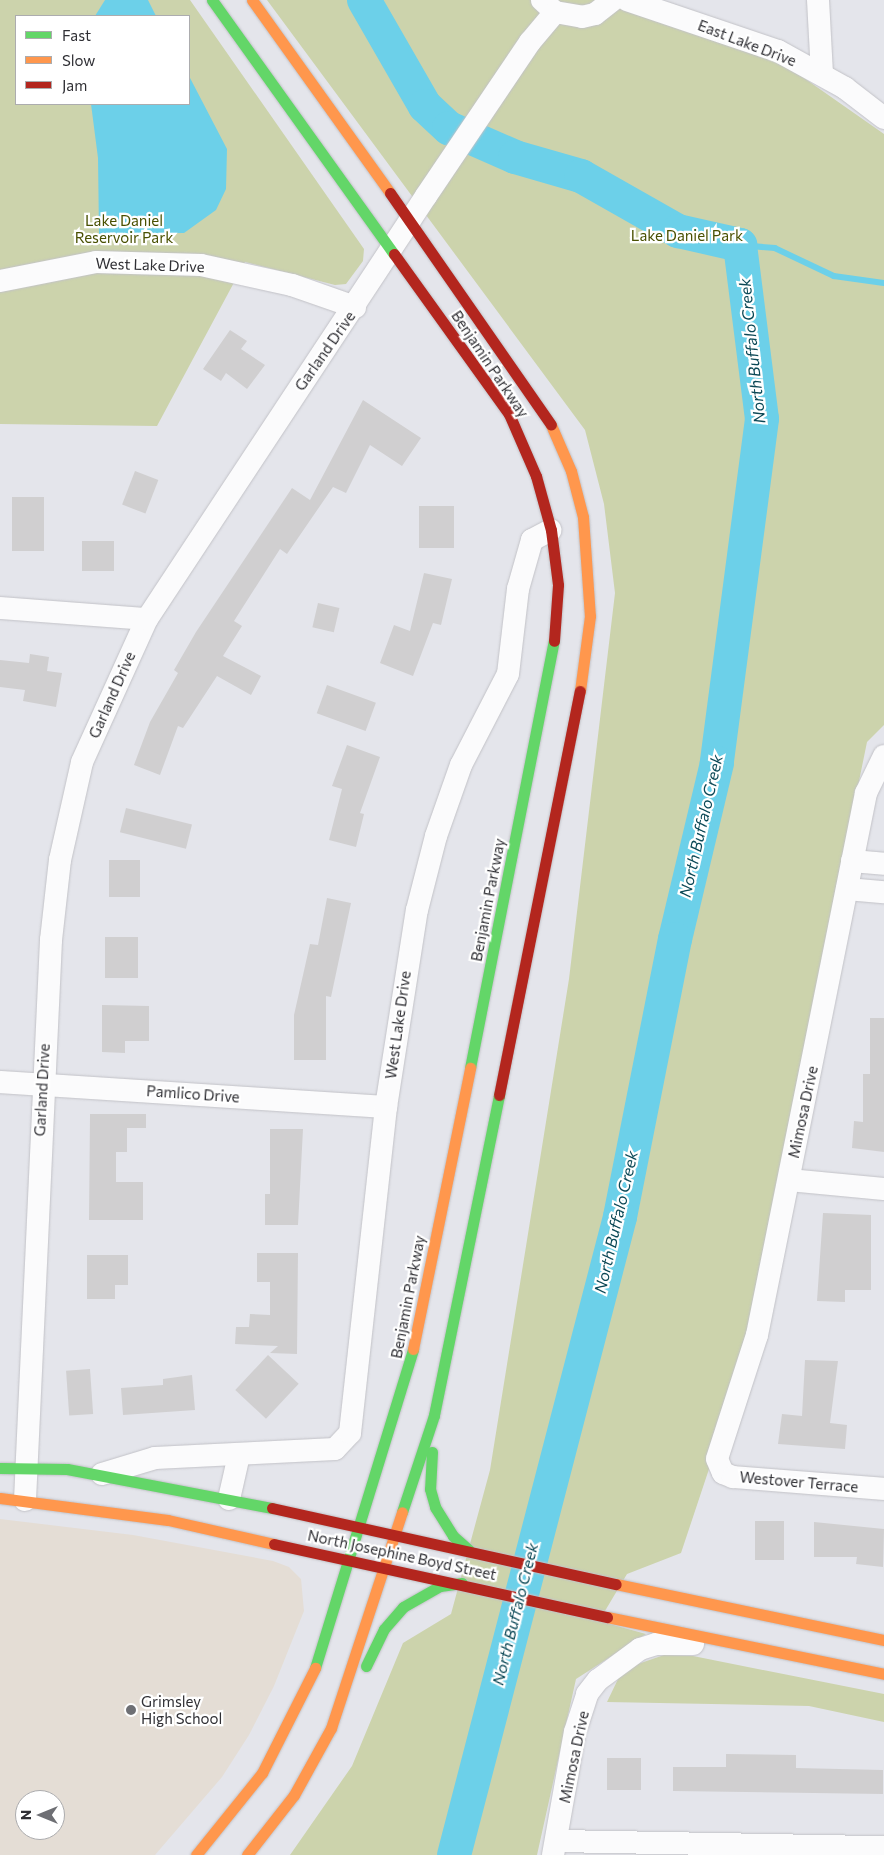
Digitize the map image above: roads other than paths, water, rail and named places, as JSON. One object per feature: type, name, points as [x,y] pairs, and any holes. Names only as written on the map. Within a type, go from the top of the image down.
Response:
[{"type":"main road","name":"Benjamin Parkway","points":[[196,1855],[262,1773],[290,1724],[317,1663],[358,1526],[407,1378],[540,723],[556,629],[558,585],[551,530],[536,476],[509,414],[212,0]]},
{"type":"main road","name":"Benjamin Parkway","points":[[247,1855],[294,1795],[330,1728],[434,1415],[586,663],[590,616],[582,517],[571,471],[546,412],[411,220],[252,0]]},
{"type":"main road","points":[[434,1415],[430,1488],[435,1507],[452,1536],[469,1550]]},
{"type":"main road","name":"North Josephine Boyd Street","points":[[0,1468],[26,1467],[102,1474],[358,1526],[590,1579],[884,1640]]},
{"type":"main road","name":"North Josephine Boyd Street","points":[[0,1498],[168,1520],[584,1610],[726,1644],[884,1674]]},
{"type":"main road","points":[[330,1728],[384,1629],[403,1607],[440,1586],[462,1583]]},
{"type":"street","points":[[549,6],[582,17],[596,14],[613,0]]},
{"type":"street","name":"East Lake Drive","points":[[627,0],[778,51],[822,74],[884,118]]},
{"type":"street","points":[[818,0],[822,74]]},
{"type":"street","name":"Garland Drive","points":[[25,1500],[42,1084],[60,860],[82,762],[147,619],[393,251],[426,196],[498,89],[549,6]]},
{"type":"street","name":"West Lake Drive","points":[[0,281],[96,262],[201,265],[292,285],[356,307]]},
{"type":"street","name":"West Lake Drive","points":[[102,1474],[155,1458],[335,1449],[350,1432],[386,1107],[417,910],[436,836],[462,765],[508,674],[518,589],[532,540],[551,530]]},
{"type":"street","points":[[0,608],[147,619]]},
{"type":"street","name":"Mimosa Drive","points":[[718,1467],[719,1447],[757,1336],[866,793],[884,756]]},
{"type":"street","points":[[852,861],[884,864]]},
{"type":"street","points":[[847,889],[884,892]]},
{"type":"street","name":"Pamlico Drive","points":[[0,1082],[386,1107]]},
{"type":"street","points":[[789,1180],[884,1189]]},
{"type":"street","points":[[229,1499],[239,1455]]},
{"type":"street","name":"Westover Terrace","points":[[718,1467],[733,1477],[884,1489]]},
{"type":"street","name":"Mimosa Drive","points":[[555,1848],[576,1732],[588,1694],[598,1680],[626,1657],[656,1644],[726,1644]]},
{"type":"street","points":[[555,1848],[884,1846]]},
{"type":"water","points":[[105,0],[148,0],[156,15],[96,15]]},
{"type":"water","points":[[190,78],[227,149],[226,189],[216,210],[184,233],[99,234],[98,158],[91,105],[190,105]]},
{"type":"waterway","name":"North Buffalo Creek","points":[[364,0],[425,106],[449,128],[515,157],[581,176],[678,231],[740,245],[762,419],[717,763],[675,939],[620,1217],[454,1855]]},
{"type":"waterway","points":[[740,245],[775,248],[834,276],[884,283]]},
{"type":"place","name":"Grimsley High School","points":[[131,1710]]},
{"type":"park label","name":"Lake Daniel Reservoir Park","points":[[124,228]]},
{"type":"park label","name":"Lake Daniel Park","points":[[687,236]]}]
